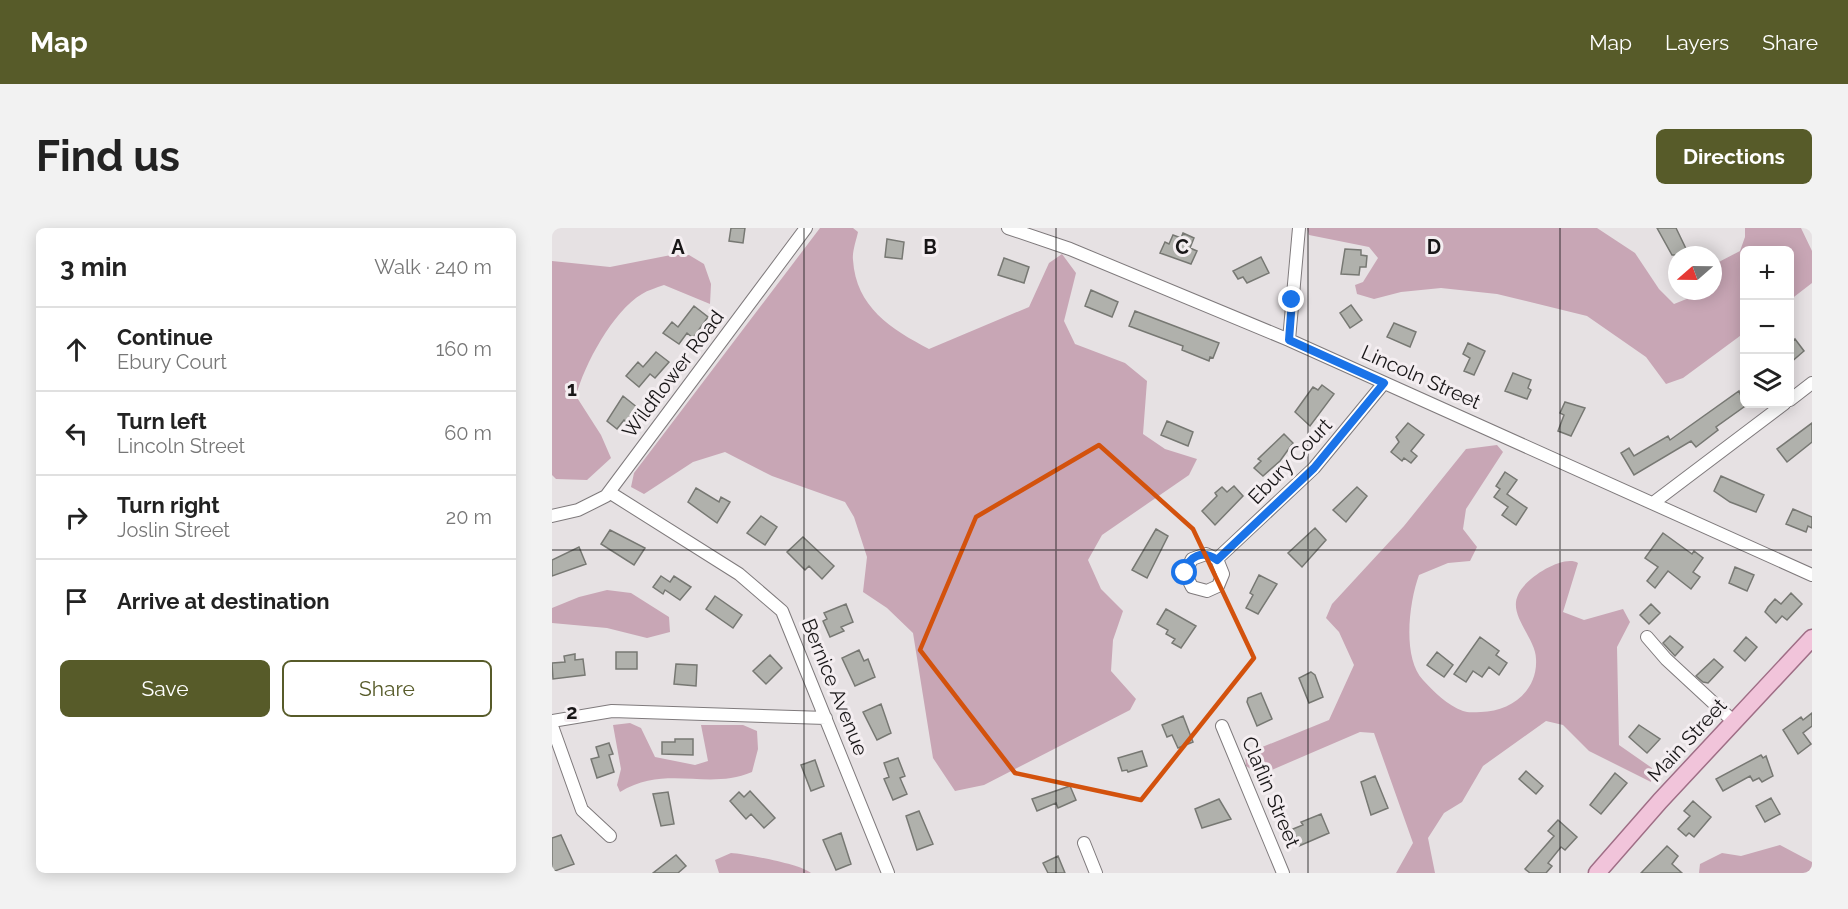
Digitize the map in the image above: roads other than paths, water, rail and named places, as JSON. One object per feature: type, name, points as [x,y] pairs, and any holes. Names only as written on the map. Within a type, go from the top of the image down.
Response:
[{"type":"main road","name":"Main Street","points":[[1597,873],[1733,721],[1812,638]]},
{"type":"street","name":"Wildflower Road","points":[[552,516],[592,505],[609,492],[806,228]]},
{"type":"street","name":"Lincoln Street","points":[[1008,228],[1070,249],[1289,340],[1812,575]]},
{"type":"street","points":[[1289,340],[1299,228]]},
{"type":"street","name":"Ebury Court","points":[[1217,560],[1314,468],[1384,383]]},
{"type":"street","points":[[1794,397],[1812,383]]},
{"type":"street","points":[[1653,503],[1779,408]]},
{"type":"street","name":"Bernice Avenue","points":[[609,492],[739,574],[776,604],[787,618],[888,873]]},
{"type":"street","points":[[1647,637],[1666,659],[1733,721]]},
{"type":"street","points":[[552,721],[612,711],[826,718]]},
{"type":"street","points":[[552,726],[582,810],[610,836]]},
{"type":"street","name":"Claflin Street","points":[[1222,726],[1283,873]]},
{"type":"street","points":[[1084,843],[1096,873]]}]
